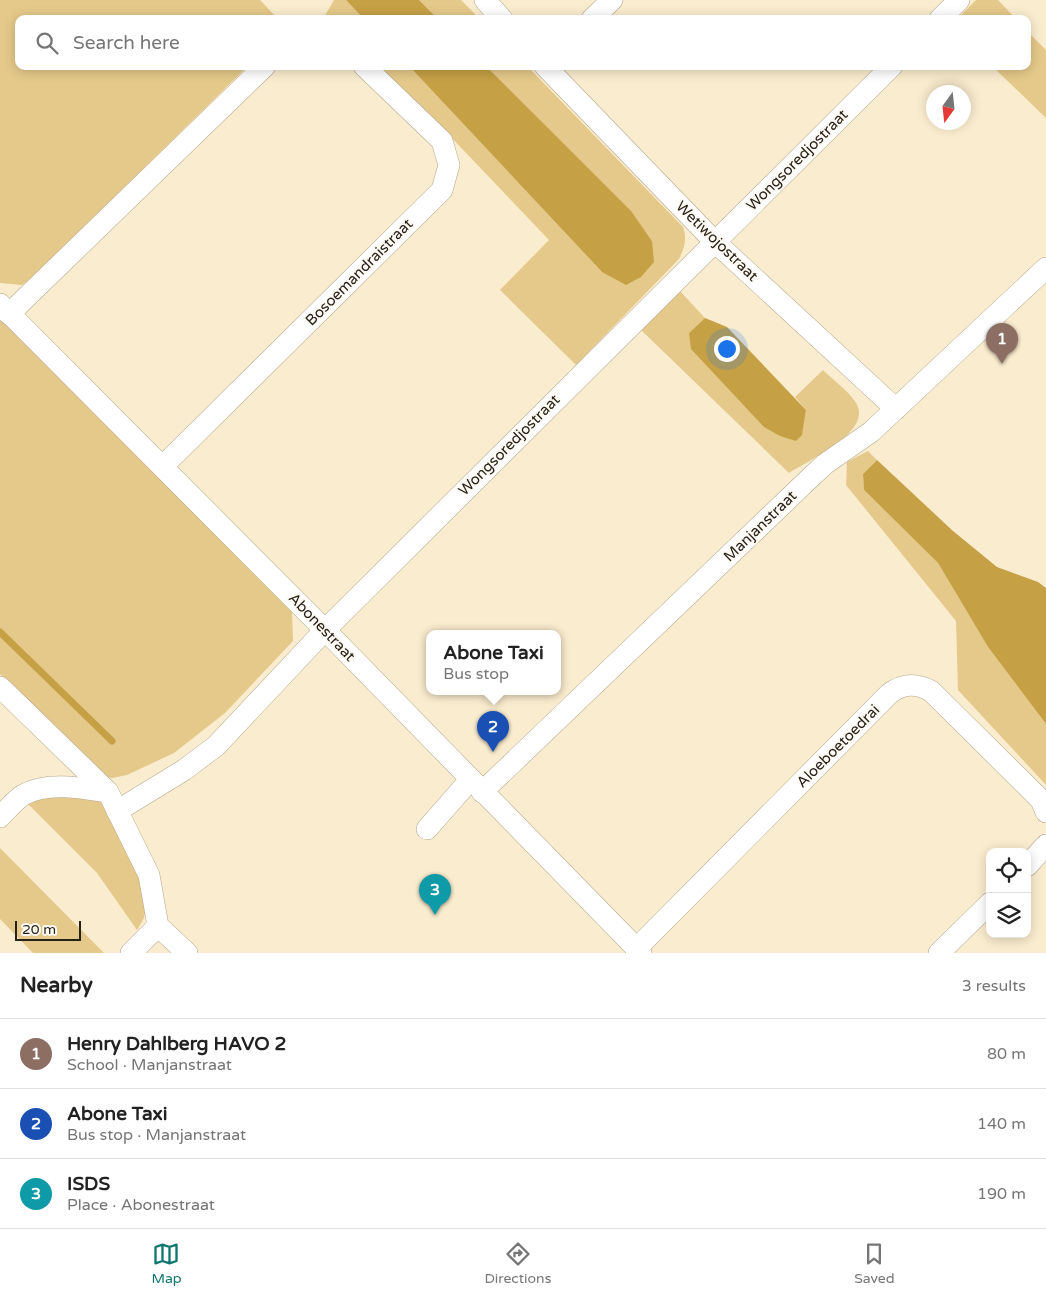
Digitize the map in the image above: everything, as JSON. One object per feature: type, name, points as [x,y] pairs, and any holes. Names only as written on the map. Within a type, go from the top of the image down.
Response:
[{"type":"street","points":[[485,0],[498,15]]},
{"type":"street","points":[[596,15],[612,0]]},
{"type":"street","points":[[944,15],[959,0]]},
{"type":"street","points":[[5,309],[261,70]]},
{"type":"street","name":"Bosoemandraistraat","points":[[163,466],[442,190],[449,165],[442,141],[368,70]]},
{"type":"street","name":"Wetiwojostraat","points":[[549,70],[714,241],[896,408]]},
{"type":"street","name":"Wongsoredjostraat","points":[[112,802],[184,770],[216,746],[325,630],[888,70]]},
{"type":"street","name":"Manjanstraat","points":[[427,829],[811,477],[871,432],[1046,268]]},
{"type":"street","name":"Abonestraat","points":[[5,309],[325,630],[638,951]]},
{"type":"street","name":"Aloeboetoedrai","points":[[638,951],[889,694],[904,686],[914,685],[931,691],[1041,800],[1046,812]]},
{"type":"street","points":[[0,686],[112,802],[149,875],[158,926],[187,953]]},
{"type":"street","points":[[0,817],[23,796],[40,789],[76,786],[112,802]]},
{"type":"street","points":[[1031,862],[1046,845]]},
{"type":"street","points":[[939,953],[986,907]]},
{"type":"street","points":[[131,953],[158,926]]},
{"type":"shaded area","points":[[0,0],[260,0],[274,15],[15,15],[15,70],[244,70],[32,278],[22,285],[0,283]]},
{"type":"shaded area","points":[[334,0],[346,0],[360,15],[325,15]]},
{"type":"shaded area","points":[[346,0],[419,0],[434,15],[360,15]]},
{"type":"shaded area","points":[[419,0],[461,0],[476,15],[434,15]]},
{"type":"shaded area","points":[[976,0],[998,0],[1012,15],[961,15]]},
{"type":"shaded area","points":[[1031,35],[1046,50],[1046,118],[996,70],[1031,70]]},
{"type":"shaded area","points":[[378,70],[413,70],[602,272],[652,241],[630,211],[490,70],[531,70],[683,227],[685,243],[679,259],[576,365],[500,290],[549,240],[448,134]]},
{"type":"shaded area","points":[[413,70],[490,70],[631,211],[652,241],[654,262],[641,277],[626,285],[602,272]]},
{"type":"shaded area","points":[[679,290],[705,318],[689,333],[780,436],[796,440],[802,434],[806,410],[795,397],[823,370],[851,396],[859,411],[857,422],[849,433],[825,452],[789,473],[641,330]]},
{"type":"shaded area","points":[[0,318],[292,612],[293,641],[225,713],[174,753],[127,775],[112,778],[97,775],[0,674]]},
{"type":"shaded area","points":[[705,318],[727,327],[806,410],[802,435],[796,441],[780,436],[764,427],[691,349],[689,333]]},
{"type":"shaded area","points":[[868,451],[877,460],[863,474],[864,490],[938,563],[988,647],[1046,724],[1046,785],[958,690],[956,621],[846,485],[847,462]]},
{"type":"shaded area","points":[[877,460],[953,531],[997,567],[1038,582],[1046,588],[1046,724],[988,647],[938,563],[864,490],[863,474]]},
{"type":"shaded area","points":[[83,792],[104,803],[140,877],[146,906],[144,918],[137,930],[97,873],[27,803],[32,800]]},
{"type":"shaded area","points":[[0,848],[104,953],[33,953],[0,919]]},
{"type":"waterway","points":[[0,632],[112,741]]},
{"type":"place","name":"Henry Dahlberg HAVO 2","points":[[1002,364]]},
{"type":"place","name":"Abone Taxi","points":[[493,752]]},
{"type":"place","name":"ISDS","points":[[435,915]]}]
